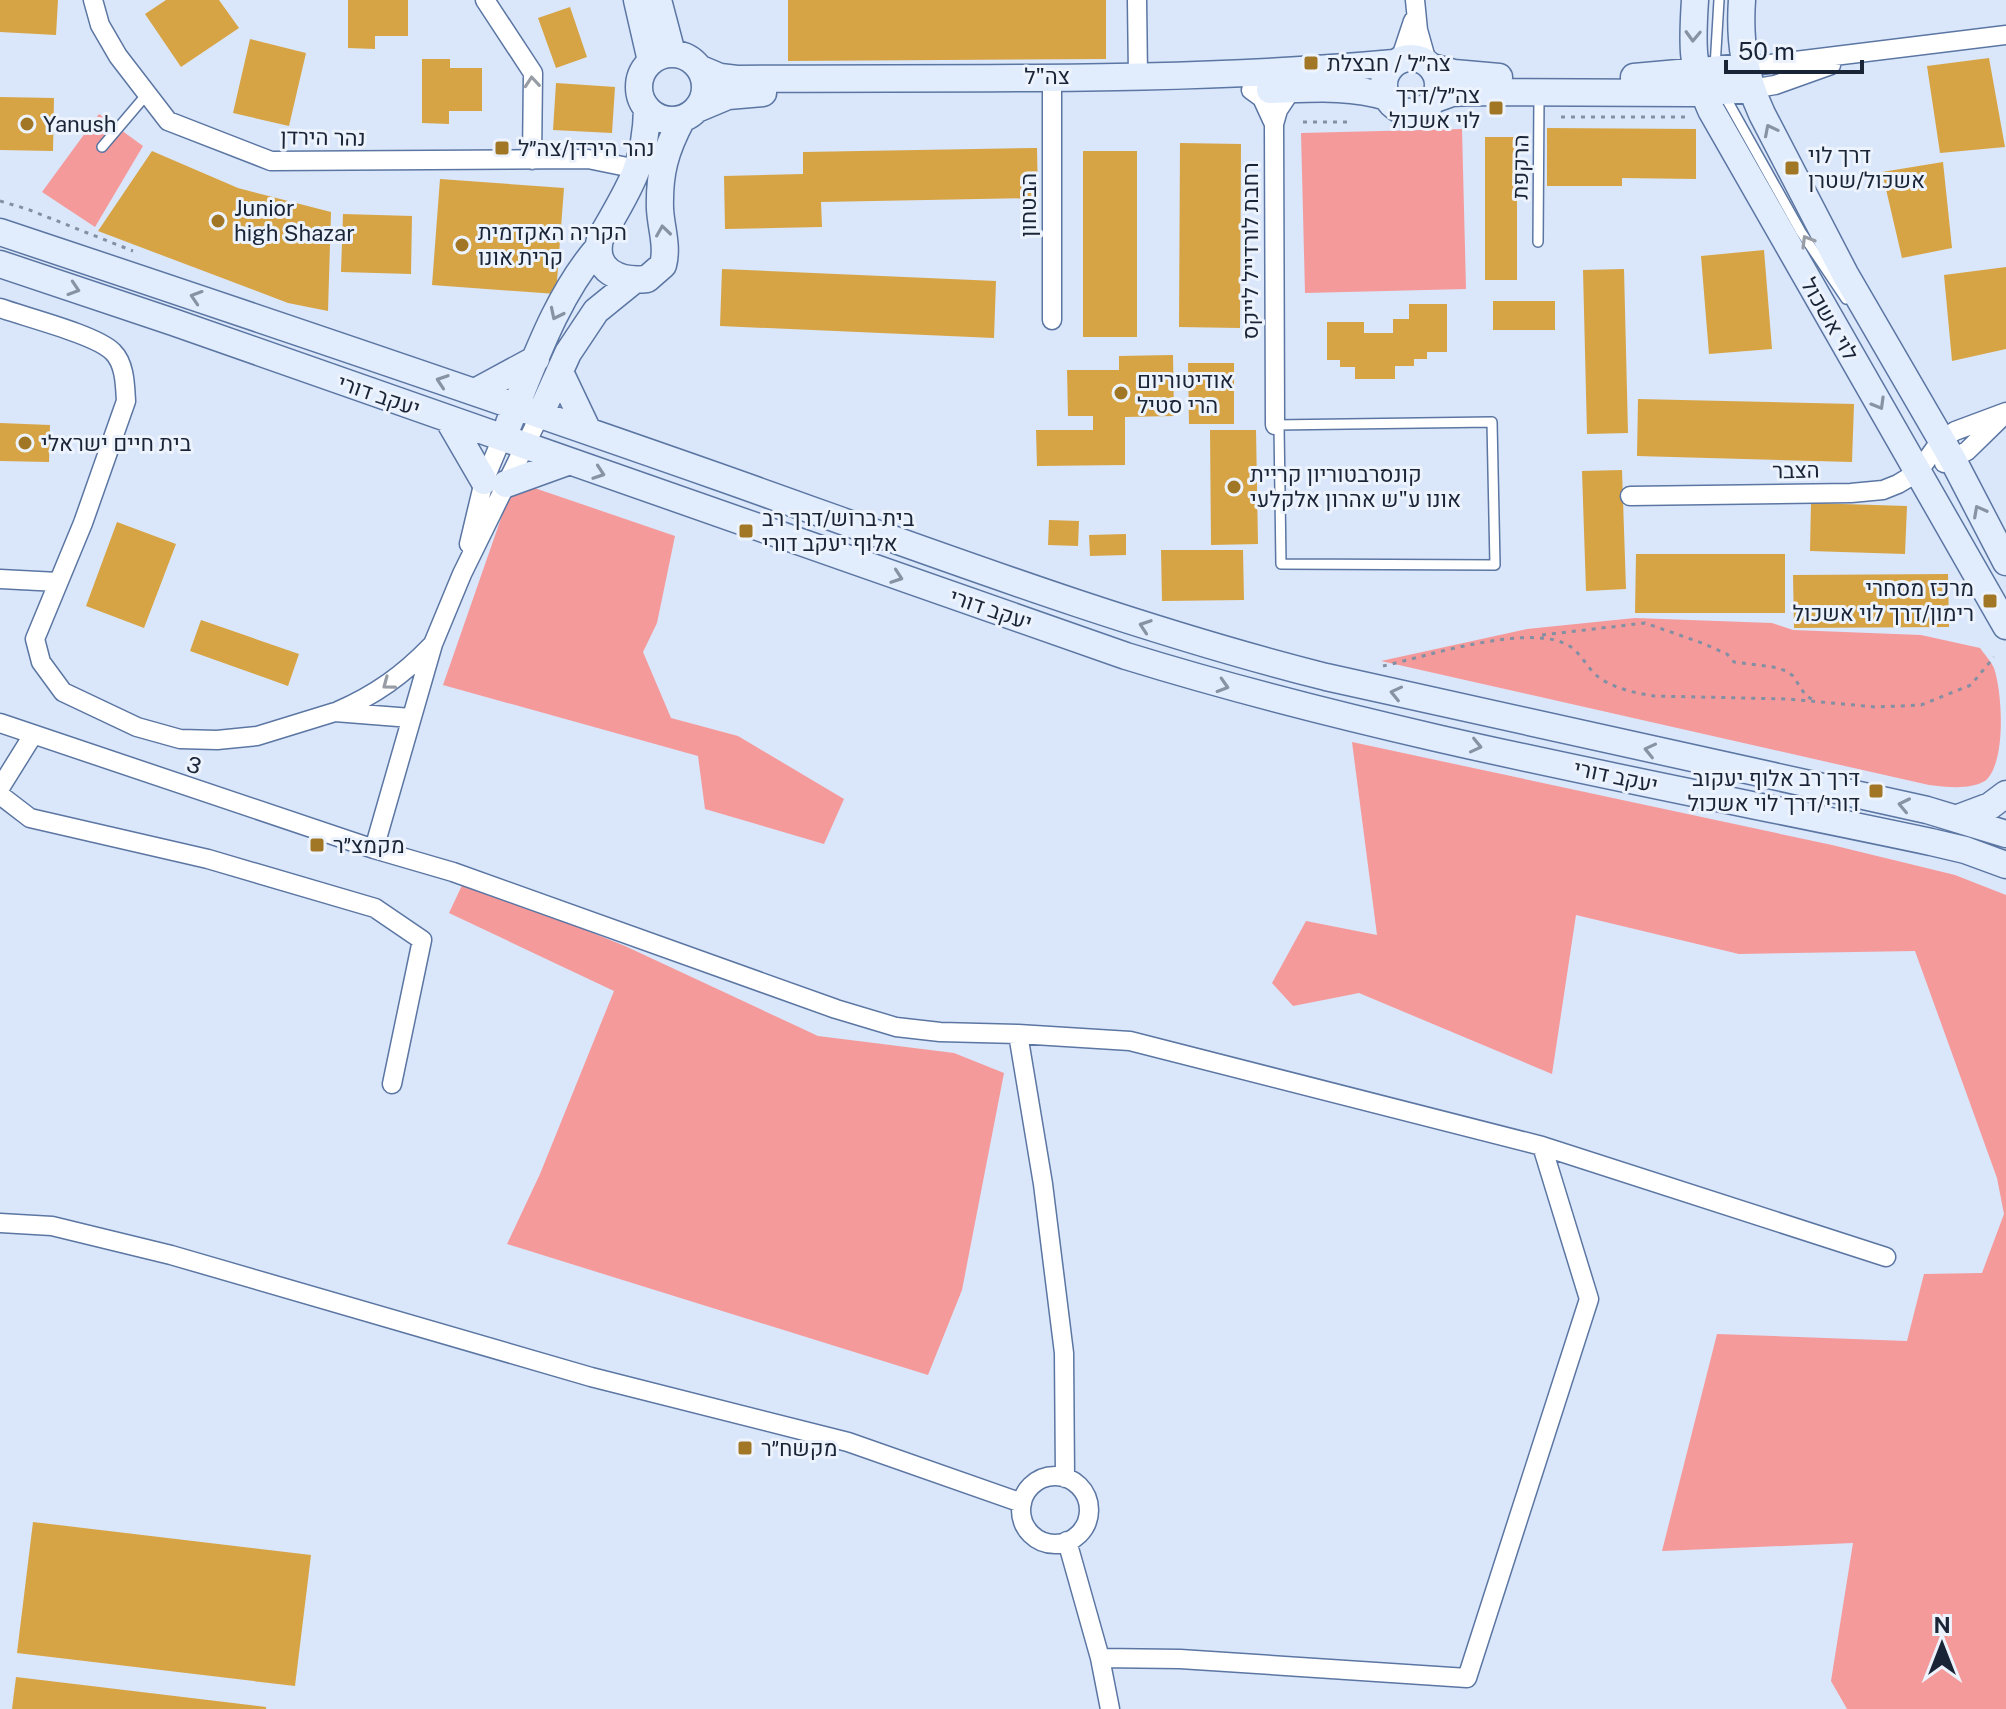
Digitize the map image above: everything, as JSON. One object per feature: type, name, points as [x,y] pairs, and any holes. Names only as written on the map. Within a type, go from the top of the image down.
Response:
[{"type":"main road","points":[[637,0],[662,57]]},
{"type":"main road","points":[[658,0],[662,57]]},
{"type":"main road","name":"לוי אשכול","points":[[1695,0],[1692,42],[1708,89],[2006,626]]},
{"type":"main road","name":"לוי אשכול","points":[[1742,0],[1740,43],[1748,78],[1845,274],[1947,450],[2006,562]]},
{"type":"main road","points":[[683,55],[701,69],[706,89],[666,150],[661,171],[663,265],[647,279],[633,281],[612,275],[598,258],[597,249],[645,147],[647,109],[639,90],[644,69],[662,57],[683,55]]},
{"type":"main road","points":[[1430,64],[1439,82],[1435,99],[1426,108],[1414,112],[1395,107],[1387,97],[1386,75],[1397,62],[1414,57],[1454,73],[1499,77],[1638,77],[1708,89]]},
{"type":"main road","name":"צה\"ל","points":[[701,69],[720,77],[737,79],[1138,76],[1301,71],[1397,62]]},
{"type":"main road","points":[[1435,99],[1462,93],[1708,89],[1748,78]]},
{"type":"main road","name":"צה\"ל","points":[[690,114],[728,96],[751,93],[1356,89],[1387,97]]},
{"type":"main road","points":[[647,109],[663,119],[690,114]]},
{"type":"main road","name":"יעקב דורי","points":[[0,232],[1238,655],[1958,818],[2006,834]]},
{"type":"main road","points":[[528,411],[536,359],[576,274],[597,249]]},
{"type":"main road","name":"יעקב דורי","points":[[0,264],[1111,651],[1229,688],[1519,755],[1931,842],[2006,865]]},
{"type":"main road","points":[[514,442],[528,411],[560,372],[568,353],[596,311],[633,281]]},
{"type":"main road","points":[[475,392],[536,359]]},
{"type":"main road","points":[[560,372],[588,431]]},
{"type":"main road","points":[[448,419],[495,483],[567,462]]},
{"type":"main road","points":[[1958,818],[1990,806],[2006,794]]},
{"type":"street","name":"נהר הירדן","points":[[93,0],[100,25],[112,45],[168,121],[271,161],[588,159],[637,169]]},
{"type":"street","points":[[485,0],[533,73],[532,160]]},
{"type":"street","points":[[1137,0],[1138,76]]},
{"type":"street","points":[[1397,62],[1412,29],[1415,3]]},
{"type":"street","points":[[1415,3],[1418,30],[1430,64]]},
{"type":"street","points":[[1748,78],[1785,82],[1868,54],[2006,35]]},
{"type":"street","name":"רחבת לורדייל לייקס","points":[[1277,425],[1274,124],[1278,110],[1292,89]]},
{"type":"street","name":"הבטחון","points":[[1052,90],[1052,320]]},
{"type":"street","points":[[1251,90],[1262,98],[1274,124]]},
{"type":"street","points":[[0,308],[94,340],[113,351],[120,362],[125,381],[126,401],[83,523],[35,639],[41,662],[63,692],[137,727],[180,739],[217,740],[257,736],[369,698],[387,686],[433,644]]},
{"type":"street","name":"הצבר","points":[[1630,496],[1868,493],[1898,484],[1947,450],[1978,442],[2006,412]]},
{"type":"street","points":[[374,849],[433,644],[514,442]]},
{"type":"street","points":[[0,579],[58,582]]},
{"type":"street","points":[[335,712],[411,718]]},
{"type":"street","name":"3","points":[[0,723],[374,849],[453,872],[836,1009],[896,1027],[1130,1041],[1542,1146],[1886,1257]]},
{"type":"street","points":[[0,788],[33,735]]},
{"type":"street","points":[[0,795],[30,818],[208,859],[375,908],[422,940],[392,1084]]},
{"type":"street","points":[[1018,1034],[1043,1184],[1064,1353],[1065,1478]]},
{"type":"street","points":[[1100,1658],[1180,1659],[1467,1678],[1589,1299],[1542,1146]]},
{"type":"street","points":[[0,1223],[52,1226],[171,1255],[576,1373],[848,1442],[1022,1503]]},
{"type":"street","points":[[1065,1478],[1076,1483],[1083,1492],[1089,1514],[1079,1534],[1067,1541],[1049,1543],[1030,1533],[1021,1514],[1022,1503],[1033,1485],[1042,1479],[1065,1478]]},
{"type":"street","points":[[1067,1541],[1100,1658],[1110,1709]]},
{"type":"lane","points":[[1719,0],[1708,89],[1818,260],[1901,372]]},
{"type":"lane","name":"הרקפת","points":[[1538,242],[1539,93]]},
{"type":"lane","points":[[102,147],[147,94]]},
{"type":"lane","points":[[1492,422],[1495,565],[1281,564],[1277,425],[1492,422]]},
{"type":"path","points":[[1561,117],[1708,89]]},
{"type":"path","points":[[1303,122],[1352,122]]},
{"type":"path","points":[[1389,671],[1375,667],[1511,637],[1645,623],[1702,643],[1727,654],[1734,662],[1787,671],[1806,696],[1816,702]]},
{"type":"path","points":[[1534,636],[1553,639],[1572,647],[1597,676],[1614,686],[1637,693],[1876,707],[1921,705],[1971,685],[1994,657]]},
{"type":"shaded area","points":[[99,114],[143,146],[95,227],[42,192]]},
{"type":"shaded area","points":[[1462,129],[1466,289],[1305,293],[1301,133]]},
{"type":"shaded area","points":[[514,481],[675,536],[657,623],[643,652],[671,718],[738,736],[844,799],[824,844],[705,809],[698,756],[443,685]]},
{"type":"shaded area","points":[[1635,618],[1772,623],[1793,630],[1921,635],[1980,648],[1994,668],[1997,680],[2001,728],[1997,760],[1985,781],[1972,786],[1929,785],[1381,661],[1527,629]]},
{"type":"shaded area","points":[[1352,742],[1832,845],[1955,875],[2006,895],[2006,1709],[1847,1709],[1831,1681],[1853,1543],[1662,1551],[1717,1334],[1907,1341],[1924,1274],[1982,1273],[2004,1214],[1997,1178],[1915,951],[1739,954],[1576,915],[1552,1074],[1359,993],[1293,1006],[1272,983],[1306,921],[1377,935]]},
{"type":"shaded area","points":[[464,881],[625,946],[818,1036],[954,1053],[1004,1073],[962,1290],[928,1375],[507,1244],[540,1174],[614,991],[449,913]]},
{"type":"building","points":[[0,0],[58,0],[56,35],[0,32]]},
{"type":"building","points":[[166,0],[219,0],[239,28],[181,67],[145,14]]},
{"type":"building","points":[[348,0],[408,0],[408,36],[375,36],[375,49],[348,48]]},
{"type":"building","points":[[788,0],[1106,0],[1106,59],[788,61]]},
{"type":"building","points":[[570,7],[587,57],[556,68],[538,18]]},
{"type":"building","points":[[250,39],[306,53],[289,126],[233,113]]},
{"type":"building","points":[[1989,58],[2005,147],[1940,153],[1927,66]]},
{"type":"building","points":[[422,59],[450,59],[450,68],[482,68],[482,111],[449,111],[449,124],[422,123]]},
{"type":"building","points":[[556,83],[615,87],[612,133],[553,130]]},
{"type":"building","name":"Yanush","points":[[0,97],[54,98],[53,151],[0,150]]},
{"type":"building","points":[[1547,128],[1696,129],[1696,179],[1622,178],[1622,186],[1547,186]]},
{"type":"building","points":[[1485,137],[1517,137],[1517,280],[1485,280]]},
{"type":"building","points":[[1180,143],[1241,144],[1240,328],[1179,327]]},
{"type":"building","points":[[1037,148],[1038,198],[821,202],[822,227],[725,229],[724,176],[803,174],[803,152]]},
{"type":"building","name":"Junior high Shazar","points":[[152,151],[238,188],[331,212],[328,311],[288,303],[98,231]]},
{"type":"building","points":[[1083,151],[1137,151],[1137,337],[1083,337]]},
{"type":"building","points":[[1943,162],[1952,248],[1902,258],[1882,172]]},
{"type":"building","points":[[440,179],[564,188],[556,294],[432,285]]},
{"type":"building","points":[[343,214],[412,216],[411,274],[341,272]]},
{"type":"building","points":[[1764,250],[1772,349],[1709,354],[1701,256]]},
{"type":"building","points":[[2006,267],[2006,349],[1952,361],[1944,275]]},
{"type":"building","points":[[722,269],[996,281],[994,338],[720,326]]},
{"type":"building","points":[[1624,269],[1628,433],[1587,434],[1583,270]]},
{"type":"building","points":[[1493,301],[1555,301],[1555,330],[1493,330]]},
{"type":"building","points":[[1409,304],[1447,304],[1447,352],[1427,352],[1427,359],[1414,359],[1414,366],[1395,366],[1395,379],[1355,379],[1355,367],[1340,367],[1340,360],[1327,360],[1327,322],[1364,322],[1364,333],[1393,333],[1393,319],[1409,319]]},
{"type":"building","name":"אודיטוריום הרי סטיל","points":[[1173,355],[1174,416],[1125,417],[1125,465],[1037,466],[1036,430],[1093,430],[1093,416],[1068,416],[1067,370],[1119,370],[1119,356]]},
{"type":"building","points":[[1188,363],[1234,363],[1234,424],[1189,424]]},
{"type":"building","points":[[1638,399],[1854,404],[1852,462],[1637,456]]},
{"type":"building","name":"בית חיים ישראלי","points":[[0,423],[50,425],[49,462],[0,461]]},
{"type":"building","name":"קונסרבטוריון קריית אונו ע\"ש אהרון אלקלעי","points":[[1210,430],[1256,430],[1258,544],[1211,545]]},
{"type":"building","points":[[1622,470],[1626,589],[1586,591],[1582,471]]},
{"type":"building","points":[[1811,503],[1907,506],[1905,554],[1810,551]]},
{"type":"building","points":[[1049,520],[1079,521],[1078,546],[1048,545]]},
{"type":"building","points":[[117,522],[176,544],[144,628],[86,606]]},
{"type":"building","points":[[1126,534],[1126,555],[1090,556],[1089,535]]},
{"type":"building","points":[[1161,550],[1243,550],[1244,600],[1162,601]]},
{"type":"building","points":[[1636,554],[1785,554],[1785,613],[1635,613]]},
{"type":"building","points":[[1948,574],[1949,627],[1794,628],[1793,575]]},
{"type":"building","points":[[201,620],[299,654],[288,686],[190,651]]},
{"type":"building","points":[[33,1522],[311,1555],[295,1686],[17,1653]]},
{"type":"building","points":[[16,1677],[266,1707],[266,1709],[12,1709]]},
{"type":"place","name":"צה״ל / חבצלת","points":[[1311,63]]},
{"type":"place","name":"צה״ל/דרך לוי אשכול","points":[[1496,108]]},
{"type":"place","name":"Yanush","points":[[27,124]]},
{"type":"place","name":"נהר הירדן/צה״ל","points":[[502,148]]},
{"type":"place","name":"דרך לוי אשכול/שטרן","points":[[1792,168]]},
{"type":"place","name":"Junior high Shazar","points":[[218,221]]},
{"type":"place","name":"הקריה האקדמית קרית אונו","points":[[462,245]]},
{"type":"place","name":"אודיטוריום הרי סטיל","points":[[1121,393]]},
{"type":"place","name":"בית חיים ישראלי","points":[[25,443]]},
{"type":"place","name":"קונסרבטוריון קריית אונו ע\"ש אהרון אלקלעי","points":[[1234,487]]},
{"type":"place","name":"בית ברוש/דרך רב אלוף יעקב דורי","points":[[746,531]]},
{"type":"place","name":"מרכז מסחרי רימון/דרך לוי אשכול","points":[[1990,601]]},
{"type":"place","name":"דרך רב אלוף יעקוב דורי/דרך לוי אשכול","points":[[1876,791]]},
{"type":"place","name":"מקמצ״ר","points":[[317,845]]},
{"type":"place","name":"מקשח״ר","points":[[745,1448]]}]
